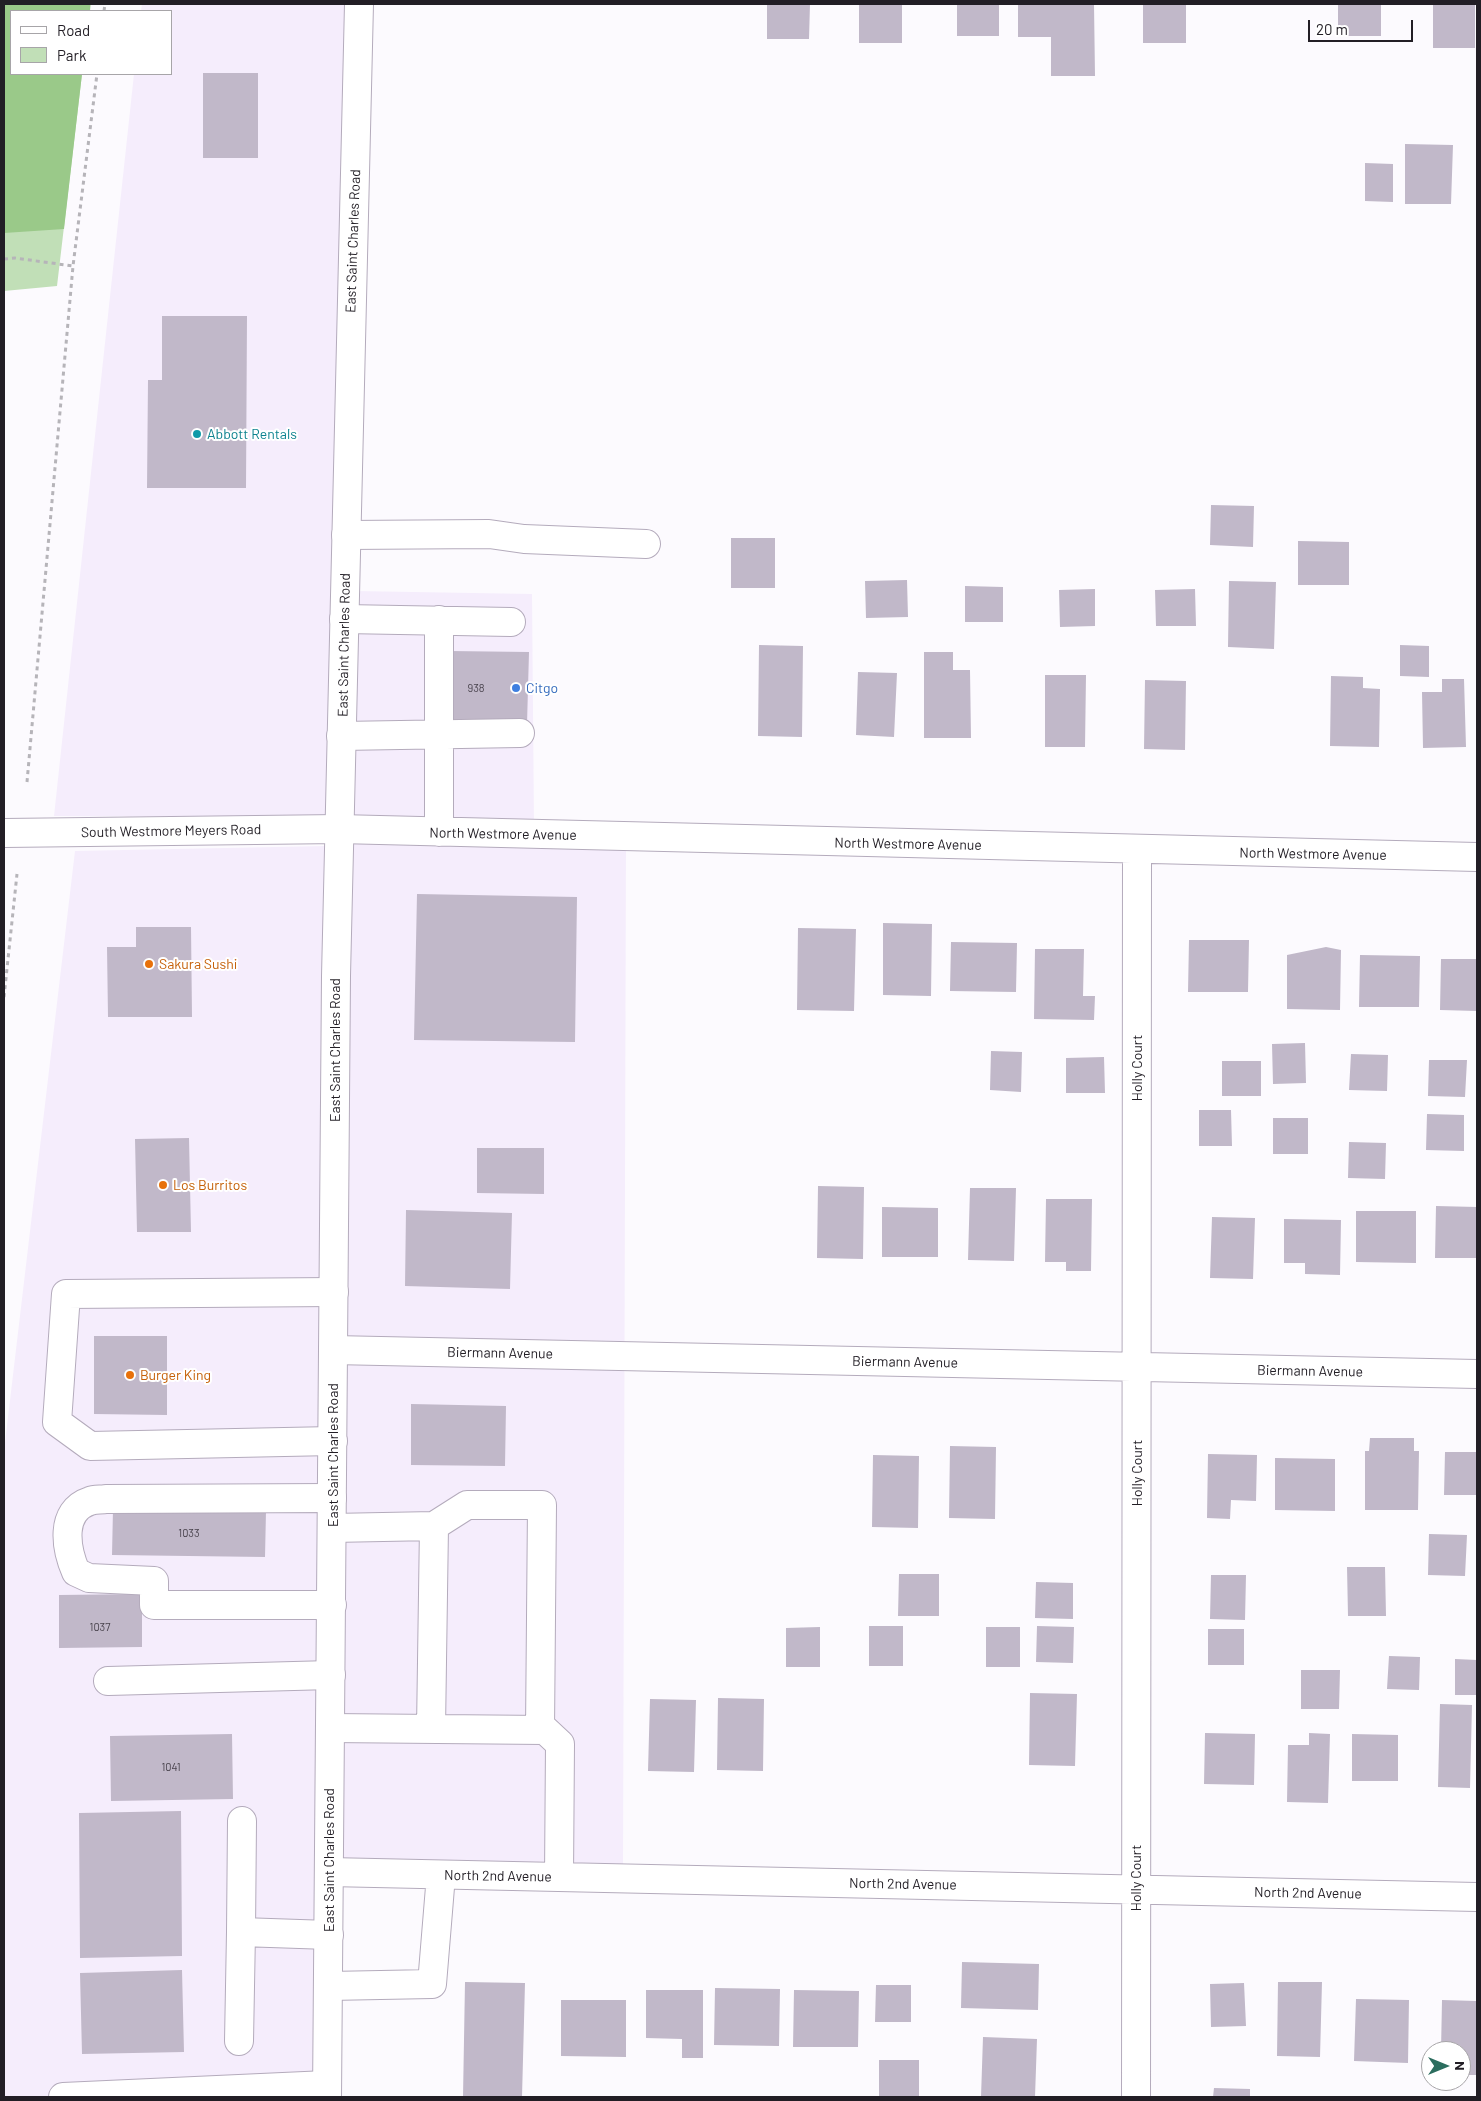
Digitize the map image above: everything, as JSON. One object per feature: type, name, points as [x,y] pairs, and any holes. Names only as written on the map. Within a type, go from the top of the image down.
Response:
[{"type":"street","name":"East Saint Charles Road","points":[[328,2091],[336,976],[359,4]]},
{"type":"street","points":[[346,534],[489,534],[524,539],[646,544]]},
{"type":"street","points":[[344,618],[511,622]]},
{"type":"street","points":[[439,620],[439,832]]},
{"type":"street","points":[[342,736],[520,733]]},
{"type":"street","name":"North Westmore Avenue","points":[[339,829],[1477,858]]},
{"type":"street","name":"South Westmore Meyers Road","points":[[4,833],[339,829]]},
{"type":"street","name":"Holly Court","points":[[1136,2097],[1137,850]]},
{"type":"street","points":[[333,1441],[90,1446],[57,1422],[66,1294],[334,1292]]},
{"type":"street","name":"Biermann Avenue","points":[[333,1350],[1477,1374]]},
{"type":"street","points":[[332,1498],[106,1499],[90,1501],[74,1512],[66,1534],[69,1556],[76,1572],[89,1578],[154,1581],[154,1605],[332,1605]]},
{"type":"street","points":[[332,1528],[434,1526],[467,1505],[542,1505],[540,1730]]},
{"type":"street","points":[[431,1729],[434,1526]]},
{"type":"street","points":[[108,1681],[331,1675]]},
{"type":"street","points":[[330,1728],[545,1730],[560,1744],[559,1877]]},
{"type":"street","points":[[239,2041],[242,1821]]},
{"type":"street","name":"North 2nd Avenue","points":[[329,1872],[1477,1897]]},
{"type":"street","points":[[329,1986],[432,1984],[441,1875]]},
{"type":"street","points":[[241,1932],[329,1935]]},
{"type":"street","points":[[63,2097],[328,2091]]},
{"type":"path","points":[[27,782],[73,266],[97,75]]},
{"type":"path","points":[[4,259],[15,258],[73,266]]},
{"type":"path","points":[[4,997],[18,874]]},
{"type":"shaded area","points":[[142,4],[345,4],[331,817],[54,816],[134,75],[172,75],[172,10],[141,10]]},
{"type":"shaded area","points":[[354,591],[532,594],[534,827],[350,821]]},
{"type":"shaded area","points":[[626,839],[623,1866],[339,1863],[348,842]]},
{"type":"shaded area","points":[[326,846],[316,2097],[4,2097],[4,1451],[75,851]]},
{"type":"green space","points":[[4,4],[91,4],[90,10],[10,10],[10,75],[82,75],[57,286],[4,291]]},
{"type":"green space","points":[[4,4],[90,4],[90,10],[10,10],[10,75],[82,75],[64,229],[4,233]]},
{"type":"building","points":[[767,4],[810,4],[809,39],[767,39]]},
{"type":"building","points":[[859,4],[902,4],[902,43],[859,43]]},
{"type":"building","points":[[957,4],[999,4],[999,36],[957,36]]},
{"type":"building","points":[[1018,4],[1094,4],[1095,76],[1051,76],[1051,37],[1018,37]]},
{"type":"building","points":[[1143,4],[1186,4],[1186,43],[1143,43]]},
{"type":"building","points":[[1338,4],[1381,4],[1381,36],[1338,36]]},
{"type":"building","points":[[1433,4],[1475,4],[1475,48],[1433,48]]},
{"type":"building","points":[[203,73],[258,73],[258,158],[203,158]]},
{"type":"building","points":[[1405,144],[1453,145],[1451,204],[1405,204]]},
{"type":"building","points":[[1365,163],[1393,164],[1393,202],[1365,201]]},
{"type":"building","name":"Abbott Rentals","points":[[162,316],[247,316],[246,488],[147,488],[148,380],[162,380]]},
{"type":"building","points":[[1211,505],[1254,506],[1253,547],[1210,545]]},
{"type":"building","points":[[731,538],[775,538],[775,588],[731,588]]},
{"type":"building","points":[[1298,541],[1349,542],[1349,585],[1298,585]]},
{"type":"building","points":[[907,580],[908,617],[866,618],[865,581]]},
{"type":"building","points":[[1229,581],[1276,582],[1274,649],[1228,647]]},
{"type":"building","points":[[965,586],[1003,587],[1003,622],[965,622]]},
{"type":"building","points":[[1095,589],[1095,626],[1060,627],[1059,590]]},
{"type":"building","points":[[1195,589],[1196,626],[1156,626],[1155,590]]},
{"type":"building","points":[[759,645],[803,646],[802,737],[758,736]]},
{"type":"building","points":[[1400,645],[1429,646],[1429,677],[1400,676]]},
{"type":"building","name":"Citgo","points":[[449,651],[529,652],[527,724],[449,723]]},
{"type":"building","points":[[924,652],[953,652],[953,670],[970,670],[971,738],[924,738]]},
{"type":"building","points":[[858,672],[897,673],[894,737],[856,735]]},
{"type":"building","points":[[1045,675],[1086,675],[1085,747],[1045,747]]},
{"type":"building","points":[[1331,676],[1363,677],[1363,688],[1380,689],[1379,747],[1330,746]]},
{"type":"building","points":[[1442,679],[1464,679],[1466,747],[1423,748],[1422,692],[1442,692]]},
{"type":"building","points":[[1145,680],[1186,681],[1185,750],[1144,749]]},
{"type":"building","points":[[417,894],[577,897],[575,1042],[414,1040]]},
{"type":"building","points":[[883,923],[932,924],[931,996],[883,995]]},
{"type":"building","name":"Sakura Sushi","points":[[136,927],[191,927],[192,1017],[108,1017],[107,947],[136,947]]},
{"type":"building","points":[[798,928],[856,929],[854,1011],[797,1010]]},
{"type":"building","points":[[1189,940],[1249,940],[1248,992],[1188,992]]},
{"type":"building","points":[[951,942],[1017,943],[1016,992],[950,991]]},
{"type":"building","points":[[1326,947],[1341,950],[1340,1010],[1287,1009],[1287,955]]},
{"type":"building","points":[[1035,949],[1084,949],[1083,996],[1095,996],[1094,1020],[1034,1019]]},
{"type":"building","points":[[1360,955],[1420,956],[1419,1007],[1359,1007]]},
{"type":"building","points":[[1441,959],[1477,959],[1477,1011],[1440,1010]]},
{"type":"building","points":[[1305,1043],[1306,1083],[1273,1084],[1272,1044]]},
{"type":"building","points":[[991,1051],[1022,1052],[1021,1092],[990,1090]]},
{"type":"building","points":[[1351,1054],[1388,1055],[1387,1091],[1349,1090]]},
{"type":"building","points":[[1104,1057],[1105,1093],[1066,1093],[1066,1058]]},
{"type":"building","points":[[1429,1060],[1467,1060],[1465,1097],[1428,1096]]},
{"type":"building","points":[[1222,1061],[1261,1061],[1261,1096],[1222,1096]]},
{"type":"building","points":[[1199,1110],[1231,1110],[1232,1146],[1199,1146]]},
{"type":"building","points":[[1427,1114],[1464,1115],[1464,1151],[1426,1150]]},
{"type":"building","points":[[1273,1118],[1308,1118],[1308,1154],[1273,1154]]},
{"type":"building","name":"Los Burritos","points":[[189,1138],[191,1232],[137,1232],[135,1139]]},
{"type":"building","points":[[1349,1142],[1386,1143],[1385,1179],[1348,1178]]},
{"type":"building","points":[[477,1148],[544,1148],[544,1194],[477,1193]]},
{"type":"building","points":[[818,1186],[864,1187],[863,1259],[817,1258]]},
{"type":"building","points":[[970,1188],[1016,1188],[1014,1261],[968,1260]]},
{"type":"building","points":[[1046,1199],[1092,1199],[1091,1271],[1066,1271],[1066,1262],[1045,1262]]},
{"type":"building","points":[[1436,1206],[1477,1207],[1477,1258],[1435,1258]]},
{"type":"building","points":[[882,1207],[938,1208],[938,1257],[882,1257]]},
{"type":"building","points":[[406,1210],[512,1213],[510,1289],[405,1286]]},
{"type":"building","points":[[1356,1211],[1416,1211],[1416,1263],[1356,1262]]},
{"type":"building","points":[[1212,1217],[1255,1218],[1253,1279],[1210,1278]]},
{"type":"building","points":[[1284,1219],[1341,1220],[1340,1275],[1305,1274],[1305,1263],[1284,1263]]},
{"type":"building","name":"Burger King","points":[[94,1336],[167,1336],[167,1415],[94,1414]]},
{"type":"building","points":[[411,1404],[506,1406],[505,1466],[411,1465]]},
{"type":"building","points":[[1370,1438],[1414,1438],[1414,1451],[1419,1451],[1418,1510],[1365,1510],[1365,1451],[1369,1451]]},
{"type":"building","points":[[950,1446],[996,1447],[995,1519],[949,1518]]},
{"type":"building","points":[[1445,1452],[1477,1452],[1477,1495],[1444,1495]]},
{"type":"building","points":[[1208,1454],[1257,1455],[1256,1501],[1231,1500],[1230,1519],[1207,1518]]},
{"type":"building","points":[[873,1455],[919,1456],[918,1528],[872,1527]]},
{"type":"building","points":[[1275,1458],[1335,1459],[1335,1511],[1275,1510]]},
{"type":"building","points":[[113,1509],[266,1511],[265,1557],[112,1555]]},
{"type":"building","points":[[1429,1534],[1467,1535],[1465,1576],[1428,1575]]},
{"type":"building","points":[[1347,1567],[1385,1567],[1386,1616],[1348,1616]]},
{"type":"building","points":[[899,1574],[939,1574],[939,1616],[898,1616]]},
{"type":"building","points":[[1211,1575],[1246,1575],[1245,1620],[1210,1619]]},
{"type":"building","points":[[1036,1582],[1073,1583],[1073,1619],[1035,1618]]},
{"type":"building","points":[[142,1594],[142,1647],[59,1648],[59,1595]]},
{"type":"building","points":[[869,1626],[903,1626],[903,1666],[869,1666]]},
{"type":"building","points":[[1037,1626],[1074,1627],[1073,1663],[1036,1662]]},
{"type":"building","points":[[820,1627],[820,1667],[786,1667],[786,1628]]},
{"type":"building","points":[[986,1627],[1020,1627],[1020,1667],[986,1667]]},
{"type":"building","points":[[1208,1629],[1244,1629],[1244,1665],[1208,1665]]},
{"type":"building","points":[[1389,1656],[1420,1657],[1419,1690],[1387,1689]]},
{"type":"building","points":[[1455,1659],[1477,1660],[1477,1695],[1455,1695]]},
{"type":"building","points":[[1301,1670],[1340,1670],[1339,1709],[1301,1709]]},
{"type":"building","points":[[1030,1693],[1077,1694],[1075,1766],[1029,1765]]},
{"type":"building","points":[[718,1698],[764,1699],[763,1771],[717,1770]]},
{"type":"building","points":[[650,1699],[696,1700],[694,1772],[648,1771]]},
{"type":"building","points":[[1440,1704],[1472,1705],[1470,1788],[1438,1787]]},
{"type":"building","points":[[1205,1733],[1255,1734],[1254,1785],[1204,1784]]},
{"type":"building","points":[[1309,1733],[1330,1734],[1328,1803],[1287,1802],[1288,1745],[1309,1745]]},
{"type":"building","points":[[232,1734],[233,1799],[111,1801],[110,1736]]},
{"type":"building","points":[[1352,1734],[1398,1735],[1398,1781],[1352,1781]]},
{"type":"building","points":[[181,1811],[182,1956],[80,1958],[79,1813]]},
{"type":"building","points":[[962,1962],[1039,1964],[1038,2010],[961,2008]]},
{"type":"building","points":[[182,1970],[184,2052],[82,2054],[80,1973]]},
{"type":"building","points":[[465,1982],[525,1983],[522,2097],[463,2097]]},
{"type":"building","points":[[1278,1982],[1322,1982],[1320,2057],[1277,2056]]},
{"type":"building","points":[[1244,1983],[1246,2026],[1211,2027],[1210,1984]]},
{"type":"building","points":[[876,1985],[911,1985],[911,2022],[875,2022]]},
{"type":"building","points":[[715,1988],[780,1989],[779,2046],[714,2045]]},
{"type":"building","points":[[646,1990],[703,1990],[703,2058],[682,2058],[682,2039],[646,2038]]},
{"type":"building","points":[[794,1990],[859,1991],[858,2047],[793,2047]]},
{"type":"building","points":[[1356,1999],[1409,2000],[1408,2063],[1354,2061]]},
{"type":"building","points":[[561,2000],[626,2000],[626,2057],[561,2056]]},
{"type":"building","points":[[1442,2000],[1477,2001],[1477,2075],[1471,2075],[1471,2041],[1441,2041]]},
{"type":"building","points":[[983,2037],[1037,2039],[1035,2097],[981,2097]]},
{"type":"building","points":[[879,2060],[919,2060],[919,2097],[879,2097]]},
{"type":"building","points":[[1214,2088],[1250,2089],[1250,2097],[1213,2097]]},
{"type":"place","name":"Abbott Rentals","points":[[197,434]]},
{"type":"place","name":"Citgo","points":[[516,688]]},
{"type":"place","name":"Sakura Sushi","points":[[149,964]]},
{"type":"place","name":"Los Burritos","points":[[163,1185]]},
{"type":"place","name":"Burger King","points":[[130,1375]]}]
